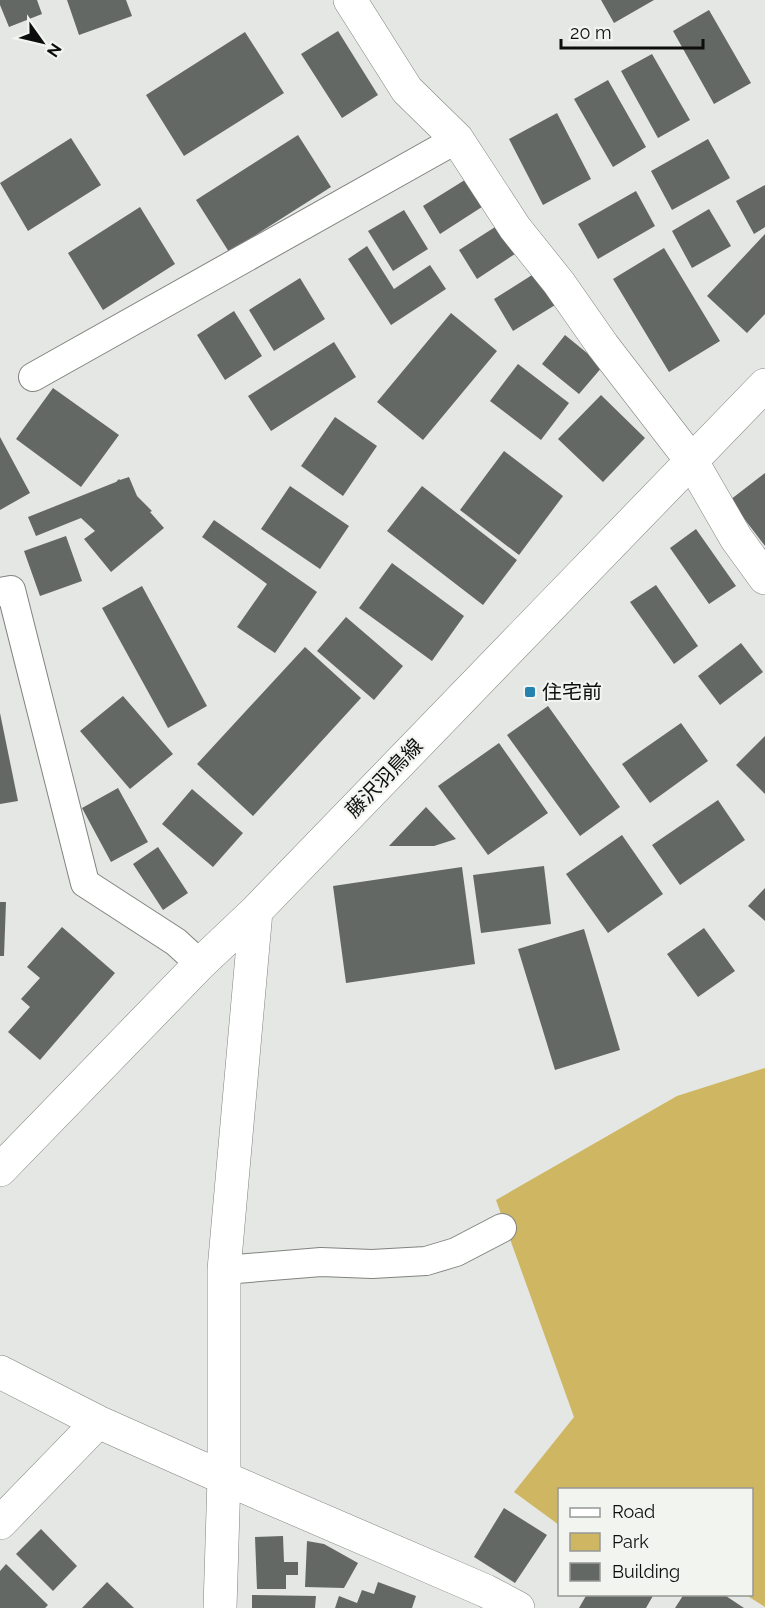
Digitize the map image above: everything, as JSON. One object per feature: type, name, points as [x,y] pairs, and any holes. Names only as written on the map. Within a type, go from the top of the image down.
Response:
[{"type":"street","points":[[350,0],[407,90],[457,139],[515,228],[560,283],[603,346],[691,460],[736,538],[765,579]]},
{"type":"street","name":"藤沢羽鳥線","points":[[0,1170],[200,964],[255,911],[765,385]]},
{"type":"street","points":[[220,1608],[224,1478],[224,1270],[255,911]]},
{"type":"street","points":[[0,1372],[98,1422],[486,1591],[518,1608]]},
{"type":"street","points":[[0,1523],[98,1422]]},
{"type":"lane","points":[[33,377],[457,139]]},
{"type":"lane","points":[[0,592],[11,590],[85,883],[176,942],[200,964]]},
{"type":"lane","points":[[224,1270],[321,1262],[372,1264],[426,1261],[456,1252],[502,1228]]},
{"type":"green space","points":[[765,1068],[765,1607],[748,1596],[753,1596],[753,1488],[558,1488],[558,1524],[514,1492],[574,1417],[496,1200],[677,1096]]},
{"type":"building","points":[[0,0],[37,0],[42,14],[9,27]]},
{"type":"building","points":[[67,0],[126,0],[132,16],[79,35]]},
{"type":"building","points":[[601,0],[654,0],[614,23]]},
{"type":"building","points":[[709,10],[751,83],[714,104],[673,31]]},
{"type":"building","points":[[338,31],[378,95],[342,118],[301,54]]},
{"type":"building","points":[[245,32],[284,93],[184,156],[146,95]]},
{"type":"building","points":[[652,54],[690,120],[658,138],[621,71]]},
{"type":"building","points":[[608,80],[646,147],[613,167],[574,99]]},
{"type":"building","points":[[557,113],[591,179],[543,205],[509,139]]},
{"type":"building","points":[[298,135],[331,187],[229,252],[196,200]]},
{"type":"building","points":[[71,138],[101,185],[28,231],[0,183]]},
{"type":"building","points":[[708,139],[730,178],[672,210],[651,171]]},
{"type":"building","points":[[468,178],[485,205],[440,234],[423,206]]},
{"type":"building","points":[[765,185],[765,227],[754,234],[736,201]]},
{"type":"building","points":[[636,191],[655,226],[598,259],[578,224]]},
{"type":"building","points":[[140,207],[175,264],[103,310],[68,253]]},
{"type":"building","points":[[709,209],[731,246],[692,268],[672,231]]},
{"type":"building","points":[[404,210],[428,249],[393,271],[368,231]]},
{"type":"building","points":[[503,222],[521,250],[477,279],[459,250]]},
{"type":"building","points":[[765,234],[765,314],[747,333],[707,296]]},
{"type":"building","points":[[367,246],[394,289],[430,265],[446,289],[391,325],[348,259]]},
{"type":"building","points":[[664,248],[720,341],[669,372],[613,279]]},
{"type":"building","points":[[540,270],[560,302],[513,331],[494,299]]},
{"type":"building","points":[[300,278],[325,319],[274,351],[249,310]]},
{"type":"building","points":[[234,311],[262,356],[225,380],[197,335]]},
{"type":"building","points":[[451,313],[497,351],[423,440],[377,402]]},
{"type":"building","points":[[565,335],[603,366],[579,394],[542,364]]},
{"type":"building","points":[[334,342],[356,377],[271,431],[248,396]]},
{"type":"building","points":[[518,364],[569,403],[541,440],[490,401]]},
{"type":"building","points":[[53,388],[119,435],[81,487],[16,439]]},
{"type":"building","points":[[601,395],[645,438],[603,482],[558,439]]},
{"type":"building","points":[[335,417],[377,446],[343,496],[301,466]]},
{"type":"building","points":[[0,437],[30,493],[0,510]]},
{"type":"building","points":[[504,451],[563,496],[519,555],[460,510]]},
{"type":"building","points":[[765,473],[765,546],[730,500]]},
{"type":"building","points":[[129,477],[137,496],[164,528],[111,572],[84,539],[95,531],[81,518],[36,536],[28,517],[119,479]]},
{"type":"building","points":[[290,486],[349,526],[320,569],[261,529]]},
{"type":"building","points":[[422,486],[517,560],[483,605],[387,531]]},
{"type":"building","points":[[214,520],[317,592],[275,653],[237,627],[267,584],[202,537]]},
{"type":"building","points":[[696,529],[736,586],[709,604],[670,548]]},
{"type":"building","points":[[66,536],[82,581],[40,596],[24,551]]},
{"type":"building","points":[[392,563],[464,616],[432,661],[359,608]]},
{"type":"building","points":[[656,585],[698,646],[674,664],[630,602]]},
{"type":"building","points":[[142,586],[207,706],[168,728],[102,608]]},
{"type":"building","points":[[346,617],[403,666],[374,700],[317,651]]},
{"type":"building","points":[[741,643],[763,672],[720,705],[698,676]]},
{"type":"building","points":[[305,647],[361,698],[253,816],[197,764]]},
{"type":"building","points":[[123,696],[173,754],[130,789],[80,731]]},
{"type":"building","points":[[548,706],[620,807],[580,836],[507,735]]},
{"type":"building","points":[[0,713],[18,801],[0,804]]},
{"type":"building","points":[[681,723],[708,761],[650,803],[622,764]]},
{"type":"building","points":[[765,736],[765,794],[736,765]]},
{"type":"building","points":[[499,743],[548,813],[488,855],[438,786]]},
{"type":"building","points":[[118,788],[148,842],[111,862],[82,808]]},
{"type":"building","points":[[192,789],[243,833],[213,867],[162,824]]},
{"type":"building","points":[[718,800],[745,840],[680,885],[652,845]]},
{"type":"building","points":[[426,807],[456,839],[434,846],[389,846]]},
{"type":"building","points":[[622,835],[663,894],[608,933],[566,874]]},
{"type":"building","points":[[158,847],[188,893],[163,910],[133,864]]},
{"type":"building","points":[[544,866],[551,924],[481,933],[473,875]]},
{"type":"building","points":[[462,867],[475,964],[346,983],[333,886]]},
{"type":"building","points":[[765,888],[765,921],[748,906]]},
{"type":"building","points":[[0,902],[6,902],[4,956],[0,956]]},
{"type":"building","points":[[62,927],[115,973],[40,1060],[8,1032],[30,1007],[21,999],[40,978],[27,967]]},
{"type":"building","points":[[704,928],[735,971],[698,997],[667,954]]},
{"type":"building","points":[[584,929],[620,1050],[555,1070],[518,949]]},
{"type":"building","points":[[504,1508],[547,1535],[515,1583],[474,1557]]},
{"type":"building","points":[[41,1529],[77,1566],[53,1591],[16,1554]]},
{"type":"building","points":[[283,1536],[284,1562],[298,1562],[298,1575],[286,1575],[286,1589],[257,1589],[255,1537]]},
{"type":"building","points":[[307,1541],[324,1544],[358,1563],[344,1588],[305,1587]]},
{"type":"building","points":[[6,1564],[48,1605],[45,1608],[0,1608],[0,1571]]},
{"type":"building","points":[[107,1582],[134,1608],[82,1608]]},
{"type":"building","points":[[378,1582],[416,1596],[412,1608],[335,1608],[339,1596],[357,1603],[362,1590],[374,1594]]},
{"type":"building","points":[[252,1595],[316,1596],[315,1608],[252,1608]]},
{"type":"building","points":[[586,1596],[653,1596],[646,1608],[579,1608]]},
{"type":"building","points":[[683,1596],[726,1596],[744,1608],[675,1608]]},
{"type":"place","name":"住宅前","points":[[530,692]]}]
